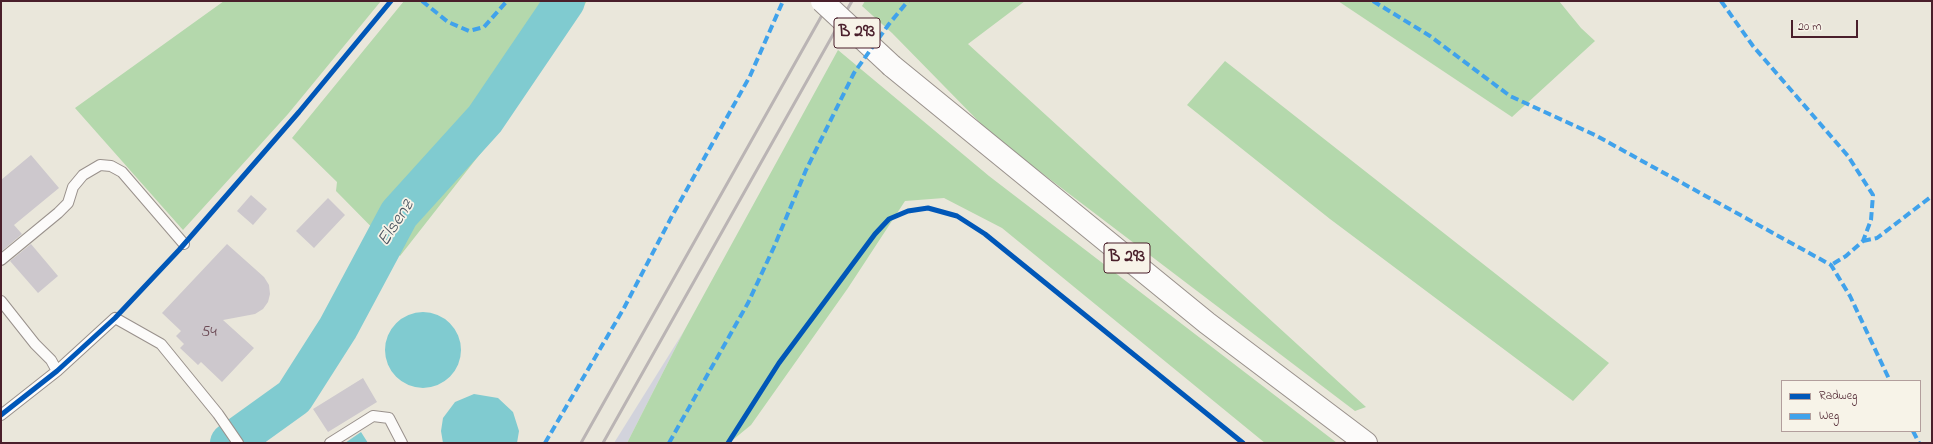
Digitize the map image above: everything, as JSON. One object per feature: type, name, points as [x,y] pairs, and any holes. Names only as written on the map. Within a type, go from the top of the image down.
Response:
[{"type":"main road","name":"B 293","points":[[822,1],[892,66],[1207,323],[1366,443]]},
{"type":"lane","points":[[1,260],[58,213],[68,202],[73,187],[83,175],[100,165],[111,166],[122,172],[184,244]]},
{"type":"lane","points":[[1,301],[35,344],[51,360],[57,371]]},
{"type":"lane","points":[[1,416],[57,371],[115,318],[161,344],[226,425],[238,443]]},
{"type":"lane","points":[[330,443],[373,416],[389,418],[402,443]]},
{"type":"shaded area","points":[[684,331],[627,443],[614,443]]},
{"type":"green space","points":[[224,1],[381,1],[288,114],[183,230],[75,108]]},
{"type":"green space","points":[[404,1],[587,1],[513,112],[400,256],[336,191],[337,182],[292,138]]},
{"type":"green space","points":[[865,1],[1025,1],[968,44],[1366,407],[1355,411],[993,136],[892,33],[862,6]]},
{"type":"green space","points":[[1338,1],[1559,1],[1581,28],[1595,41],[1512,117]]},
{"type":"green space","points":[[838,50],[989,176],[1337,443],[1265,443],[1002,228],[944,198],[905,201],[848,288],[751,425],[729,443],[627,443],[684,331]]},
{"type":"green space","points":[[1225,61],[1609,363],[1573,401],[1330,219],[1187,105]]},
{"type":"water","points":[[416,312],[430,312],[444,318],[455,329],[461,343],[461,357],[458,365],[450,377],[444,382],[430,388],[416,388],[402,382],[391,371],[385,357],[385,343],[391,329],[402,318]]},
{"type":"water","points":[[474,394],[498,398],[513,412],[519,431],[517,443],[443,443],[441,431],[443,418],[455,402]]},
{"type":"water","points":[[361,432],[368,443],[345,443]]},
{"type":"building","points":[[31,155],[59,188],[14,225],[22,234],[2,251],[1,180]]},
{"type":"building","points":[[251,195],[267,209],[253,225],[237,211]]},
{"type":"building","points":[[328,198],[345,215],[314,248],[296,231]]},
{"type":"building","points":[[31,244],[58,276],[38,293],[10,261]]},
{"type":"building","points":[[227,244],[264,277],[269,285],[270,294],[268,302],[263,309],[255,314],[223,320],[254,348],[222,382],[201,362],[198,365],[180,348],[184,344],[176,336],[181,331],[162,313]]},
{"type":"building","points":[[363,378],[377,402],[328,432],[313,409]]},
{"type":"waterway","name":"Elsenz","points":[[230,443],[294,397],[338,328],[399,214],[485,119],[565,1]]},
{"type":"railway","points":[[581,443],[830,1]]},
{"type":"railway","points":[[603,443],[852,1]]},
{"type":"marked path","points":[[422,1],[448,22],[469,31],[484,27],[507,1]]},
{"type":"marked path","points":[[545,443],[624,308],[672,216],[750,76],[783,1]]},
{"type":"marked path","points":[[669,443],[748,303],[774,247],[806,170],[854,73],[889,24],[908,1]]},
{"type":"marked path","points":[[1373,1],[1430,36],[1510,96],[1595,135],[1831,265],[1850,296],[1890,380]]},
{"type":"marked path","points":[[1721,1],[1753,46],[1848,156],[1873,195],[1871,220],[1863,241],[1846,256],[1831,265]]},
{"type":"marked path","points":[[1863,241],[1877,238],[1932,196]]},
{"type":"marked path","points":[[1914,432],[1919,443]]},
{"type":"cycle path","points":[[1,415],[57,371],[115,318],[179,250],[299,112],[391,1]]},
{"type":"cycle path","points":[[728,443],[779,363],[875,234],[889,219],[908,211],[928,208],[957,216],[985,234],[1243,443]]}]
